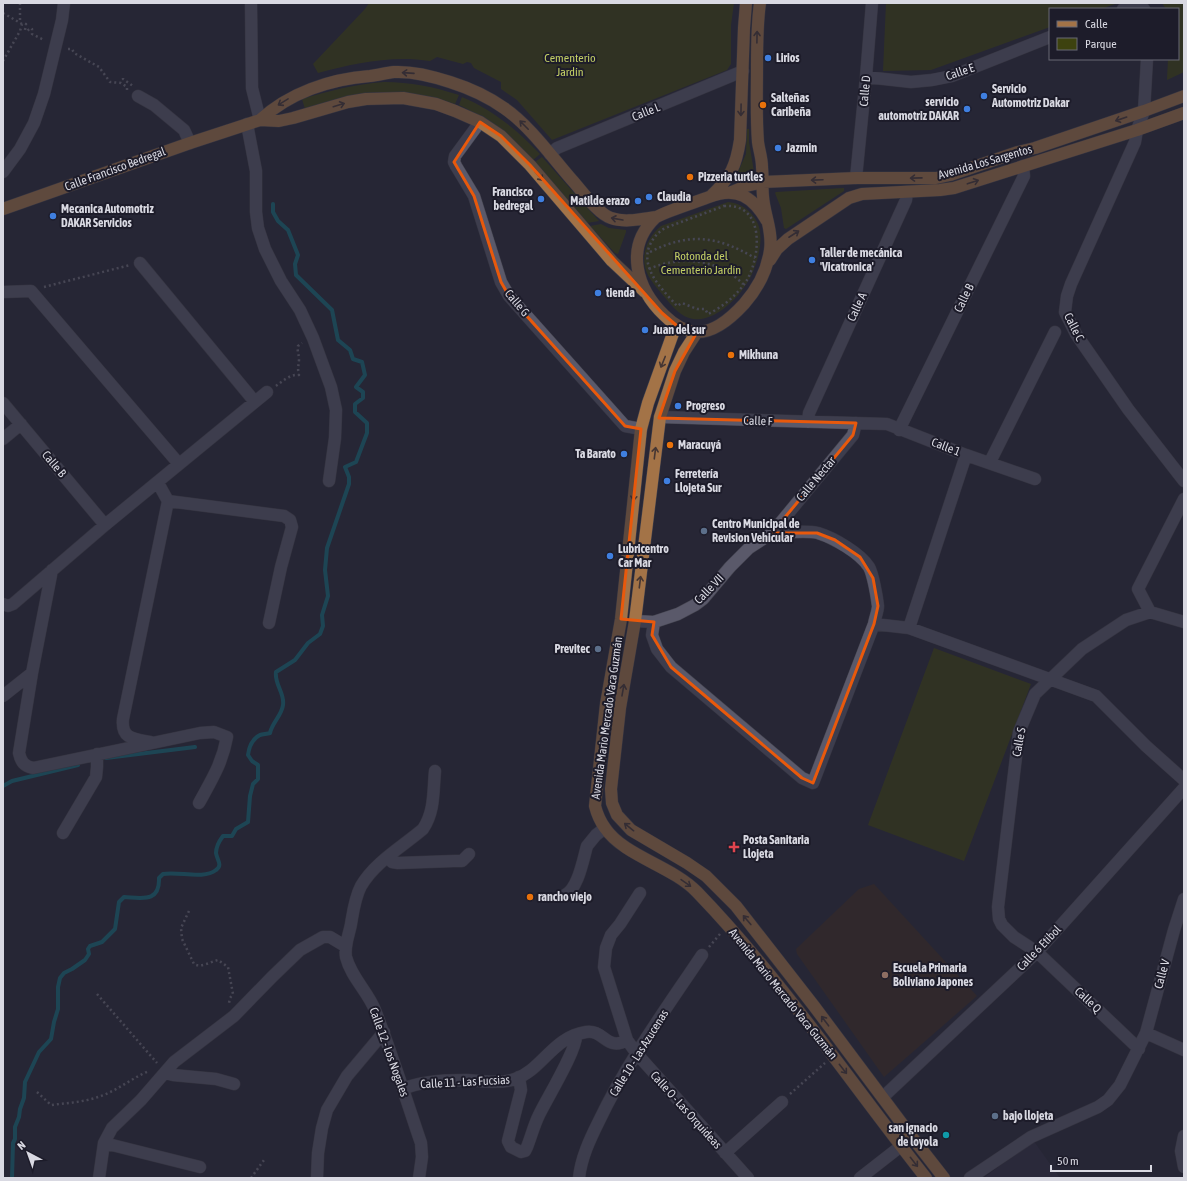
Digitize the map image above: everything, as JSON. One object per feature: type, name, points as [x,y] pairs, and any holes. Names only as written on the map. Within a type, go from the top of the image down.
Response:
[{"type":"main road","points":[[711,196],[731,173],[737,156],[740,140],[746,3]]},
{"type":"main road","points":[[260,120],[278,121],[293,118],[348,102],[403,98],[436,104],[480,122],[501,136],[530,165],[612,261],[645,292],[662,313],[676,325],[687,330],[697,332],[704,331],[715,327],[728,318],[755,292],[768,262],[771,234],[767,221],[763,196],[757,116],[757,22],[760,3]]},
{"type":"main road","points":[[743,71],[757,72]]},
{"type":"main road","points":[[260,120],[272,109],[300,93],[337,82],[358,77],[395,72],[425,74],[464,86],[483,94],[506,108],[524,125],[591,202],[610,218],[622,221],[656,217],[711,196],[732,192],[744,196],[753,202],[759,208],[767,221]]},
{"type":"main road","name":"Avenida Los Sargentos","points":[[732,192],[746,186],[763,182],[856,178],[936,178],[1035,148],[1184,96]]},
{"type":"main road","name":"Avenida Los Sargentos","points":[[768,262],[777,249],[788,239],[849,198],[862,194],[954,188],[1137,130],[1184,113]]},
{"type":"main road","name":"Calle Francisco Bedregal","points":[[3,209],[260,120]]},
{"type":"main road","points":[[1018,152],[1022,166]]},
{"type":"main road","points":[[645,292],[638,273],[636,253],[645,232],[656,217]]},
{"type":"main road","name":"Avenida Mario Mercado Vaca Guzmán","points":[[676,325],[648,403],[641,429],[621,619],[606,704],[595,806],[598,816],[605,828],[618,841],[669,871],[693,888],[728,925],[759,961],[926,1178]]},
{"type":"main road","name":"Avenida Mario Mercado Vaca Guzmán","points":[[697,332],[684,352],[675,371],[660,418],[635,621],[620,708],[611,789],[612,803],[617,815],[631,830],[706,876],[736,906],[944,1178]]},
{"type":"main road","points":[[641,429],[660,418]]},
{"type":"main road","points":[[621,619],[635,621]]},
{"type":"main road","points":[[653,862],[662,848]]},
{"type":"main road","points":[[759,961],[771,951]]},
{"type":"main road","points":[[871,1106],[883,1097]]},
{"type":"main road","points":[[901,1146],[912,1137]]},
{"type":"street","points":[[3,172],[20,149],[34,122],[44,94],[62,20],[64,3]]},
{"type":"street","points":[[251,3],[252,88],[260,120]]},
{"type":"street","name":"Calle D","points":[[856,178],[872,3]]},
{"type":"street","points":[[1126,8],[1135,5],[1143,8]]},
{"type":"street","name":"Calle E","points":[[866,77],[910,82],[952,76],[1049,37]]},
{"type":"street","points":[[1137,130],[1144,111],[1147,60]]},
{"type":"street","name":"Calle L","points":[[550,154],[557,148],[743,71]]},
{"type":"street","points":[[137,92],[184,130],[190,143]]},
{"type":"street","name":"Calle G","points":[[480,122],[455,156],[454,162],[474,196],[501,282],[510,296],[625,426],[641,429]]},
{"type":"street","points":[[247,124],[256,171],[256,212],[258,228],[265,249],[281,281],[300,310],[313,338],[331,387],[336,410],[336,438],[329,481]]},
{"type":"street","name":"Calle C","points":[[1137,130],[1135,142],[1071,284],[1064,312],[1076,334],[1128,409],[1184,481]]},
{"type":"street","name":"Calle B","points":[[899,430],[1024,176],[1022,166]]},
{"type":"street","name":"Calle A","points":[[808,422],[809,413],[906,200],[907,192]]},
{"type":"street","points":[[140,263],[255,402]]},
{"type":"street","points":[[3,292],[32,291],[179,464]]},
{"type":"street","name":"Calle C","points":[[990,462],[1055,332]]},
{"type":"street","points":[[3,604],[8,606],[13,604],[105,525],[267,392]]},
{"type":"street","name":"Calle B","points":[[3,402],[105,525]]},
{"type":"street","name":"Calle F","points":[[660,418],[856,423]]},
{"type":"street","name":"Calle 1","points":[[856,423],[887,424],[899,430],[966,455],[990,462],[1035,479]]},
{"type":"street","name":"Calle Nectar","points":[[772,533],[853,435],[856,423]]},
{"type":"street","points":[[3,439],[21,424]]},
{"type":"street","points":[[910,628],[966,455]]},
{"type":"street","points":[[154,743],[129,737],[124,732],[122,719],[168,501],[158,482]]},
{"type":"street","points":[[1184,499],[1138,589],[1150,612],[1184,622]]},
{"type":"street","points":[[168,501],[284,516],[290,520],[292,527],[291,534],[281,567],[269,623]]},
{"type":"street","points":[[654,622],[652,636],[657,648],[671,667],[802,778],[813,783],[874,624],[878,606],[873,578],[868,566],[848,547],[817,533],[772,533]]},
{"type":"street","name":"Calle VII","points":[[635,621],[654,622],[678,614],[695,605],[703,599],[730,566],[749,548],[772,533]]},
{"type":"street","points":[[52,570],[32,673],[19,753],[20,761],[26,767],[34,768],[200,732],[214,732],[227,737],[219,767],[199,803]]},
{"type":"street","name":"Calle S","points":[[1037,952],[1014,937],[1002,925],[999,919],[998,907],[1019,732],[1035,694],[1082,649],[1126,620],[1150,612]]},
{"type":"street","points":[[874,624],[910,628],[1096,696],[1146,746],[1184,780]]},
{"type":"street","points":[[3,696],[32,673]]},
{"type":"street","points":[[63,833],[96,777],[97,754]]},
{"type":"street","name":"Calle 12 - Los Nogales","points":[[419,1178],[422,1157],[421,1143],[384,1032],[372,1004],[356,980],[346,957],[345,946],[360,887],[371,873],[388,857],[423,829],[427,822],[431,814],[435,771]]},
{"type":"street","name":"Calle 6 Etibol","points":[[883,1097],[1037,952],[1184,788]]},
{"type":"street","points":[[565,895],[570,892],[574,886],[587,846],[591,840],[605,828]]},
{"type":"street","points":[[388,857],[392,862],[398,863],[462,861],[469,854]]},
{"type":"street","name":"Calle O - Las Orquideas","points":[[640,893],[611,935],[606,948],[604,967],[627,1040],[637,1054],[748,1178]]},
{"type":"street","name":"Calle V","points":[[970,1178],[1030,1136],[1098,1107],[1108,1100],[1120,1085],[1146,1033],[1184,899]]},
{"type":"street","points":[[98,1178],[104,1143],[112,1128],[141,1100],[174,1062],[234,1016],[284,964],[300,950],[323,937],[330,937],[345,946]]},
{"type":"street","name":"Calle Q","points":[[1037,952],[1139,1049]]},
{"type":"street","name":"Calle 10 - Las Azucenas","points":[[579,1178],[580,1168],[585,1152],[595,1129],[624,1074],[702,955]]},
{"type":"street","points":[[317,1178],[318,1153],[322,1128],[327,1110],[347,1076],[384,1032]]},
{"type":"street","name":"Calle 11 - Las Fucsias","points":[[403,1089],[411,1085],[431,1082],[464,1080],[493,1082],[505,1081],[519,1077],[532,1070],[565,1040],[587,1032],[598,1034],[607,1041],[615,1044],[627,1040]]},
{"type":"street","points":[[1146,1033],[1184,1050]]},
{"type":"street","points":[[519,1077],[521,1090],[508,1140],[511,1147],[521,1152],[525,1151],[538,1118],[572,1054],[576,1041],[576,1035]]},
{"type":"street","points":[[165,1073],[234,1084]]},
{"type":"street","points":[[725,1153],[782,1102]]},
{"type":"street","points":[[1184,1136],[1181,1152],[1184,1167]]},
{"type":"street","points":[[104,1143],[200,1167]]},
{"type":"street","points":[[860,1178],[901,1146]]},
{"type":"path","points":[[3,61],[20,31],[20,3]]},
{"type":"path","points":[[3,13],[21,23],[26,24],[25,30],[27,32],[31,28],[32,34],[47,42],[72,50],[74,53],[99,67],[110,82],[121,83],[127,87],[128,93],[131,95],[137,92],[123,78]]},
{"type":"path","points":[[724,206],[742,209],[753,222],[757,237],[753,266],[743,284],[727,301],[716,310],[708,314],[705,309],[697,309],[682,303],[677,306],[658,284],[649,269],[648,253],[651,242],[659,231],[724,206]]},
{"type":"path","points":[[648,253],[680,240],[708,239],[735,247],[755,258]]},
{"type":"path","points":[[649,269],[662,264],[677,261],[704,262],[730,273],[743,284]]},
{"type":"path","points":[[32,291],[140,263]]},
{"type":"path","points":[[267,392],[290,376],[295,374],[299,375],[297,367],[299,359],[297,353],[298,346],[303,342]]},
{"type":"path","points":[[189,911],[181,928],[182,939],[194,964],[201,966],[218,960],[228,967],[233,994],[230,998],[229,1010],[234,1016]]},
{"type":"path","points":[[702,955],[728,925]]},
{"type":"path","points":[[98,994],[165,1073]]},
{"type":"path","points":[[782,1102],[833,1056]]},
{"type":"path","points":[[38,1092],[51,1105],[85,1101],[102,1096],[124,1086],[140,1075],[151,1070],[165,1073]]},
{"type":"path","points":[[251,1178],[264,1160]]},
{"type":"highlighted area","points":[[480,122],[501,136],[530,165],[662,313],[676,325],[697,332],[675,371],[659,418],[856,423],[853,435],[772,533],[817,533],[835,540],[860,557],[873,578],[878,606],[874,624],[813,783],[802,778],[671,667],[652,635],[654,622],[621,619],[641,429],[625,426],[509,296],[501,282],[474,196],[454,162]]},
{"type":"shaded area","name":"Escuela Primaria Boliviano Japones","points":[[874,884],[977,996],[884,1077],[797,954],[796,949],[859,889]]},
{"type":"shaded area","points":[[1033,1140],[1060,1178],[984,1178]]},
{"type":"green space","name":"Cementerio Jardín","points":[[369,3],[734,3],[731,25],[731,64],[727,70],[552,140],[517,100],[501,89],[501,82],[474,68],[471,63],[467,62],[463,64],[437,57],[430,61],[402,59],[360,63],[318,73],[313,64]]},
{"type":"green space","points":[[886,3],[1118,3],[1104,8],[1049,8],[1049,27],[931,70],[883,71]]},
{"type":"green space","points":[[1162,3],[1184,3],[1184,72],[1167,80],[1168,60],[1179,60],[1179,8],[1165,8]]},
{"type":"green space","points":[[384,82],[422,86],[459,95],[455,104],[415,94],[380,92],[362,94],[305,109],[302,99],[342,88]]},
{"type":"green space","points":[[462,97],[484,108],[504,121],[540,154],[533,160],[499,129],[459,105]]},
{"type":"green space","points":[[747,129],[749,129],[749,142],[754,172],[753,174],[739,174],[738,172],[746,154]]},
{"type":"green space","points":[[542,157],[599,221],[587,223],[535,162]]},
{"type":"green space","points":[[844,188],[844,191],[786,229],[784,228],[781,208],[775,193],[776,192]]},
{"type":"green space","name":"Rotonda del Cementerio Jardín","points":[[728,202],[746,208],[756,219],[760,230],[760,249],[752,274],[735,299],[718,313],[699,319],[689,318],[674,308],[647,273],[644,258],[647,244],[655,231],[661,226]]},
{"type":"green space","points":[[601,224],[609,228],[626,230],[618,254],[615,253],[590,226]]},
{"type":"green space","points":[[934,648],[1031,684],[964,861],[868,825]]},
{"type":"waterway","points":[[12,1178],[15,1127],[24,1098],[25,1082],[39,1052],[51,1039],[58,1009],[58,987],[60,978],[64,973],[85,960],[89,954],[88,949],[90,946],[102,942],[115,929],[119,902],[124,897],[143,898],[153,895],[159,886],[159,878],[163,874],[198,875],[211,873],[218,868],[219,864],[216,851],[223,836],[232,836],[236,829],[248,822],[250,796],[253,784],[258,779],[258,765],[252,761],[248,755],[250,746],[260,735],[270,733],[282,709],[283,701],[276,672],[295,660],[308,643],[320,634],[323,626],[322,615],[328,596],[325,570],[327,548],[349,484],[349,477],[345,467],[356,462],[367,433],[367,423],[355,412],[355,404],[363,398],[363,392],[356,387],[365,375],[362,362],[353,359],[350,350],[338,340],[332,310],[296,275],[295,264],[298,255],[288,230],[278,221],[273,212],[273,204]]},
{"type":"waterway","points":[[106,758],[195,747]]},
{"type":"waterway","points":[[3,786],[12,781],[78,765]]},
{"type":"place","name":"Lirios","points":[[768,58]]},
{"type":"place","name":"Servicio Automotriz Dakar","points":[[984,96]]},
{"type":"place","name":"Salteñas Caribeña","points":[[763,105]]},
{"type":"place","name":"servicio automotriz DAKAR","points":[[967,109]]},
{"type":"place","name":"Jazmin","points":[[778,148]]},
{"type":"place","name":"Pizzeria turtles","points":[[690,177]]},
{"type":"place","name":"Claudia","points":[[649,197]]},
{"type":"place","name":"Francisco bedregal","points":[[541,199]]},
{"type":"place","name":"Matilde erazo","points":[[638,201]]},
{"type":"place","name":"Mecanica Automotriz DAKAR Servicios","points":[[53,216]]},
{"type":"place","name":"Taller de mecánica 'Vicatronica'","points":[[812,260]]},
{"type":"place","name":"tienda","points":[[598,293]]},
{"type":"place","name":"Juan del sur","points":[[645,330]]},
{"type":"place","name":"Mikhuna","points":[[731,355]]},
{"type":"place","name":"Progreso","points":[[678,406]]},
{"type":"place","name":"Maracuyá","points":[[670,445]]},
{"type":"place","name":"Ta Barato","points":[[624,454]]},
{"type":"place","name":"Ferretería Llojeta Sur","points":[[667,481]]},
{"type":"place","name":"Centro Municipal de Revision Vehicular","points":[[704,531]]},
{"type":"place","name":"Lubricentro Car Mar","points":[[610,556]]},
{"type":"place","name":"Previtec","points":[[598,649]]},
{"type":"place","name":"Posta Sanitaria Llojeta","points":[[734,847]]},
{"type":"place","name":"rancho viejo","points":[[530,897]]},
{"type":"place","name":"Escuela Primaria Boliviano Japones","points":[[885,975]]},
{"type":"place","name":"bajo llojeta","points":[[995,1116]]},
{"type":"place","name":"san ignacio de loyola","points":[[946,1135]]}]
